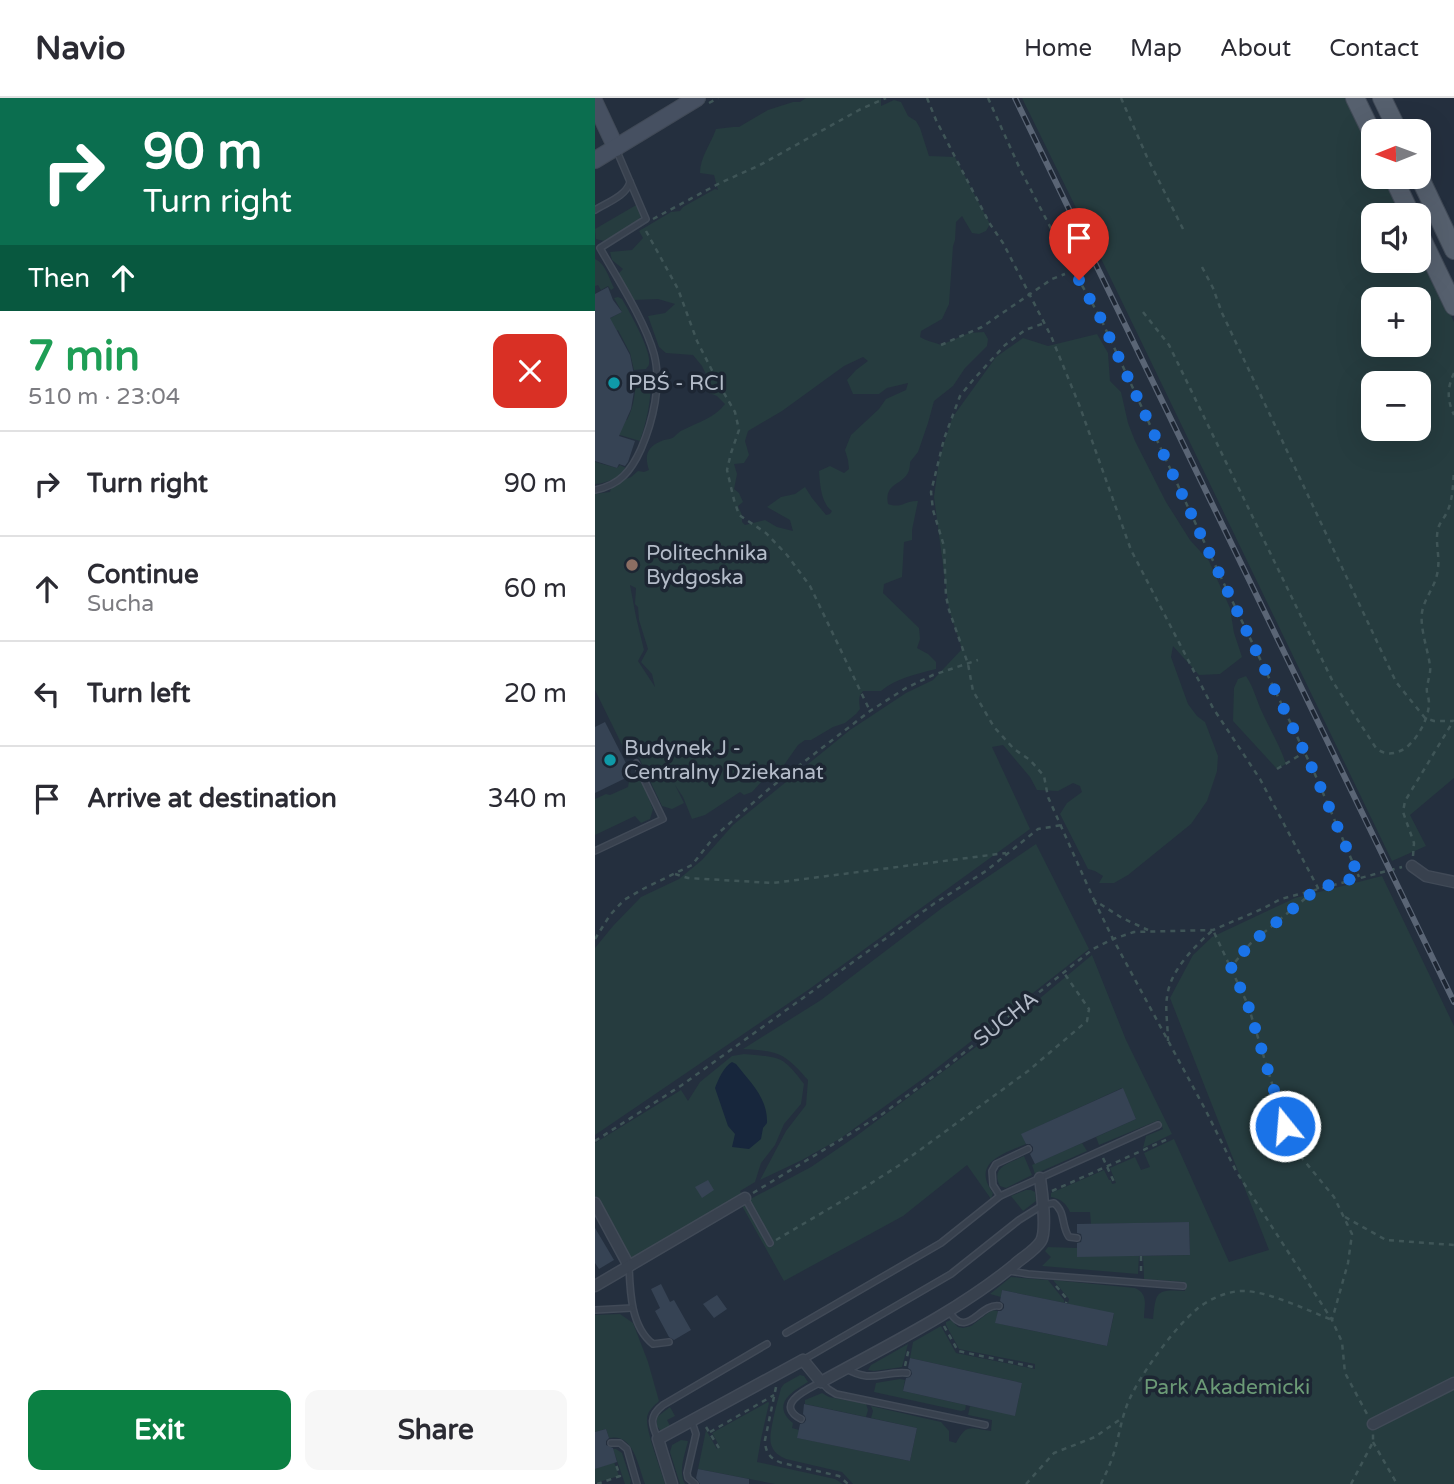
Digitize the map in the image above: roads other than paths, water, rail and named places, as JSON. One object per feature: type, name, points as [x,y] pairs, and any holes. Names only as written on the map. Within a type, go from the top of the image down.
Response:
[{"type":"main road","points":[[1355,98],[1365,119]]},
{"type":"main road","points":[[1382,98],[1392,119]]},
{"type":"main road","points":[[1425,189],[1454,250]]},
{"type":"main road","points":[[1431,258],[1454,306]]},
{"type":"street","points":[[595,160],[702,102]]},
{"type":"street","points":[[595,103],[616,148]]},
{"type":"street","points":[[1412,866],[1426,876],[1454,882]]},
{"type":"street","points":[[672,1484],[658,1439],[803,1360],[821,1381],[950,1311],[1040,1243],[1043,1235],[1043,1205],[1040,1178]]},
{"type":"street","points":[[595,1286],[745,1198]]},
{"type":"street","points":[[595,1203],[629,1266]]},
{"type":"street","points":[[1373,1424],[1454,1383]]},
{"type":"lane","points":[[595,490],[611,485],[630,471],[646,438],[656,398],[654,355],[640,319],[600,248],[646,219],[616,148]]},
{"type":"lane","points":[[595,210],[625,192],[630,179]]},
{"type":"lane","points":[[595,850],[663,819],[636,763]]},
{"type":"lane","points":[[786,1332],[941,1243],[1000,1196],[1159,1125]]},
{"type":"lane","points":[[1000,1196],[993,1185],[992,1171],[996,1164],[1028,1149]]},
{"type":"lane","points":[[745,1198],[770,1243]]},
{"type":"lane","points":[[803,1360],[951,1274],[1019,1220],[1043,1205],[1054,1203],[1058,1206],[1062,1211],[1066,1233],[1069,1237],[1077,1238]]},
{"type":"lane","points":[[629,1266],[632,1308],[646,1338],[653,1344],[669,1342]]},
{"type":"lane","points":[[1007,1270],[1183,1286]]},
{"type":"lane","points":[[950,1311],[954,1319],[965,1323],[992,1305],[999,1307]]},
{"type":"lane","points":[[595,1310],[632,1308]]},
{"type":"lane","points":[[658,1439],[652,1424],[655,1411],[767,1344]]},
{"type":"lane","points":[[845,1368],[870,1377],[905,1373]]},
{"type":"lane","points":[[801,1419],[792,1411],[793,1400],[821,1381],[836,1394],[985,1425]]},
{"type":"lane","points":[[692,1422],[695,1434],[687,1473],[695,1484]]},
{"type":"lane","points":[[611,1443],[620,1443],[627,1449],[637,1484]]},
{"type":"water","points":[[732,1062],[757,1091],[767,1114],[767,1123],[761,1139],[749,1149],[732,1147],[735,1134],[728,1126],[715,1088],[724,1070]]},
{"type":"railway","points":[[1015,98],[1454,1002]]},
{"type":"place","name":"PBŚ - RCI","points":[[614,383]]},
{"type":"place","name":"Politechnika Bydgoska","points":[[632,565]]},
{"type":"place","name":"Budynek J - Centralny Dziekanat","points":[[610,760]]},
{"type":"park label","name":"Park Akademicki","points":[[1227,1387]]}]
